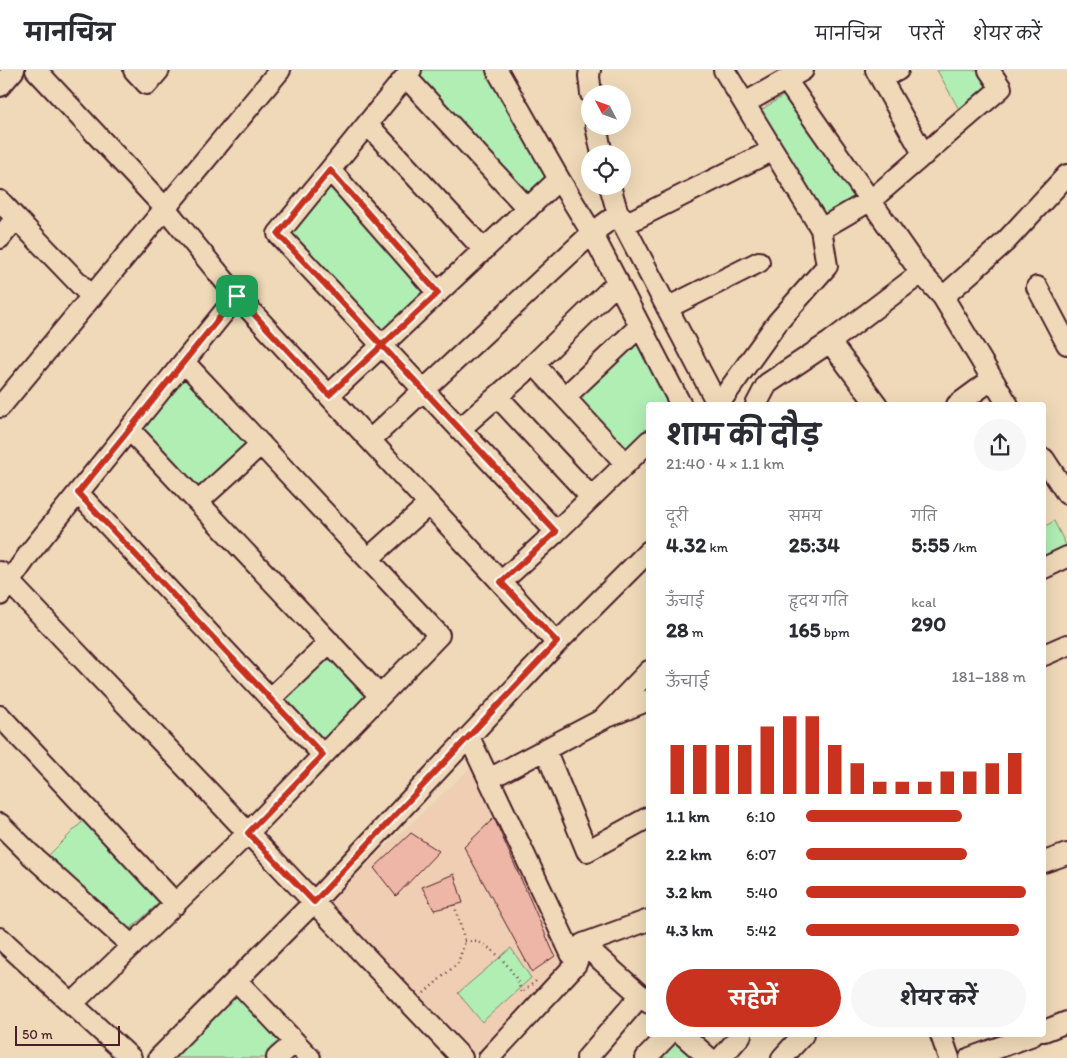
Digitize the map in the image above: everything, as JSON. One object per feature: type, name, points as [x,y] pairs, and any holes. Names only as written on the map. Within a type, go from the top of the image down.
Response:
[{"type":"street","points":[[0,86],[14,70]]},
{"type":"street","points":[[36,70],[165,208],[237,296],[557,642]]},
{"type":"street","points":[[134,70],[147,84],[159,70]]},
{"type":"street","points":[[0,407],[280,70]]},
{"type":"street","points":[[497,70],[592,233],[679,402]]},
{"type":"street","points":[[590,70],[590,85]]},
{"type":"street","points":[[720,402],[777,323],[827,266],[821,229],[724,70]]},
{"type":"street","points":[[821,229],[871,200],[1001,88],[989,70]]},
{"type":"street","points":[[528,209],[408,73],[278,234],[556,532]]},
{"type":"street","points":[[885,73],[924,155]]},
{"type":"street","points":[[745,103],[795,75],[871,200],[921,273],[943,297],[991,380],[1006,402]]},
{"type":"street","points":[[367,124],[484,250]]},
{"type":"street","points":[[618,214],[629,222],[772,150]]},
{"type":"street","points":[[330,170],[438,293]]},
{"type":"street","points":[[329,395],[559,179]]},
{"type":"street","points":[[943,297],[1005,242],[1065,180]]},
{"type":"street","points":[[613,195],[618,214],[716,402]]},
{"type":"street","points":[[0,201],[92,297]]},
{"type":"street","points":[[370,440],[592,233],[618,214]]},
{"type":"street","points":[[0,238],[16,218]]},
{"type":"street","points":[[667,308],[759,262]]},
{"type":"street","points":[[758,402],[767,384],[830,342],[921,273]]},
{"type":"street","points":[[460,429],[534,364],[618,282]]},
{"type":"street","points":[[1037,287],[1067,344]]},
{"type":"street","points":[[237,296],[130,430],[3,583],[248,833],[462,1058]]},
{"type":"street","points":[[565,397],[640,326]]},
{"type":"street","points":[[830,342],[875,402]]},
{"type":"street","points":[[72,1004],[248,833],[439,635],[184,362]]},
{"type":"street","points":[[534,364],[626,464]]},
{"type":"street","points":[[962,402],[991,380]]},
{"type":"street","points":[[498,396],[592,497]]},
{"type":"street","points":[[130,430],[380,696]]},
{"type":"street","points":[[198,502],[261,444]]},
{"type":"street","points":[[501,582],[556,532],[646,444]]},
{"type":"street","points":[[1046,462],[1067,494]]},
{"type":"street","points":[[78,493],[323,755]]},
{"type":"street","points":[[368,559],[429,504]]},
{"type":"street","points":[[159,1058],[314,902],[557,642],[646,554]]},
{"type":"street","points":[[1046,567],[1067,557]]},
{"type":"street","points":[[271,698],[330,642]]},
{"type":"street","points":[[1046,654],[1067,645]]},
{"type":"street","points":[[603,719],[646,674]]},
{"type":"street","points":[[489,778],[603,719],[646,701]]},
{"type":"street","points":[[0,716],[176,904]]},
{"type":"street","points":[[469,737],[576,964]]},
{"type":"street","points":[[545,749],[587,851],[646,819]]},
{"type":"street","points":[[0,824],[30,854],[132,946]]},
{"type":"street","points":[[1046,861],[1067,854]]},
{"type":"street","points":[[583,944],[645,927]]},
{"type":"street","points":[[0,938],[131,1058]]},
{"type":"street","points":[[489,1058],[576,964],[583,944]]},
{"type":"street","points":[[583,944],[645,999],[587,1058]]},
{"type":"street","points":[[236,980],[310,1058]]},
{"type":"street","points":[[1046,1030],[1067,1022]]},
{"type":"street","points":[[646,1058],[666,1037]]},
{"type":"street","points":[[685,1037],[709,1058]]},
{"type":"street","points":[[721,1058],[739,1037]]},
{"type":"street","points":[[782,1058],[801,1037]]},
{"type":"street","points":[[942,1037],[948,1058]]},
{"type":"street","points":[[970,1058],[1028,1037]]},
{"type":"street","points":[[277,1058],[294,1042]]},
{"type":"path","points":[[424,994],[458,963],[465,941],[455,907]]},
{"type":"path","points":[[465,941],[480,943],[497,955],[512,973],[520,987],[521,993],[536,981]]},
{"type":"shaded area","points":[[478,761],[569,962],[472,1056],[326,902]]},
{"type":"green space","points":[[419,70],[492,70],[557,181],[529,202],[413,78]]},
{"type":"green space","points":[[937,70],[983,70],[995,89],[961,113]]},
{"type":"green space","points":[[786,94],[859,199],[821,222],[755,114]]},
{"type":"green space","points":[[331,180],[435,289],[383,338],[287,234]]},
{"type":"green space","points":[[638,338],[671,402],[646,402],[646,432],[625,453],[576,398]]},
{"type":"green space","points":[[183,370],[252,444],[200,493],[139,427]]},
{"type":"green space","points":[[1054,521],[1067,547],[1067,553],[1046,562],[1046,526]]},
{"type":"green space","points":[[331,653],[373,696],[324,744],[283,699]]},
{"type":"green space","points":[[83,821],[160,902],[128,931],[47,857]]},
{"type":"green space","points":[[511,948],[531,978],[482,1022],[458,993]]},
{"type":"green space","points":[[233,991],[285,1042],[268,1058],[168,1058]]},
{"type":"green space","points":[[672,1037],[676,1037],[702,1058],[653,1058]]},
{"type":"building","points":[[494,818],[555,956],[532,972],[464,847]]},
{"type":"building","points":[[411,833],[439,851],[396,896],[374,868]]},
{"type":"building","points":[[454,874],[463,903],[434,910],[422,887]]},
{"type":"route","points":[[237,296],[78,493],[323,755],[248,833],[314,902],[557,642],[501,582],[556,532],[382,345],[278,234],[330,170],[438,293],[382,345],[329,395],[237,296]]}]
